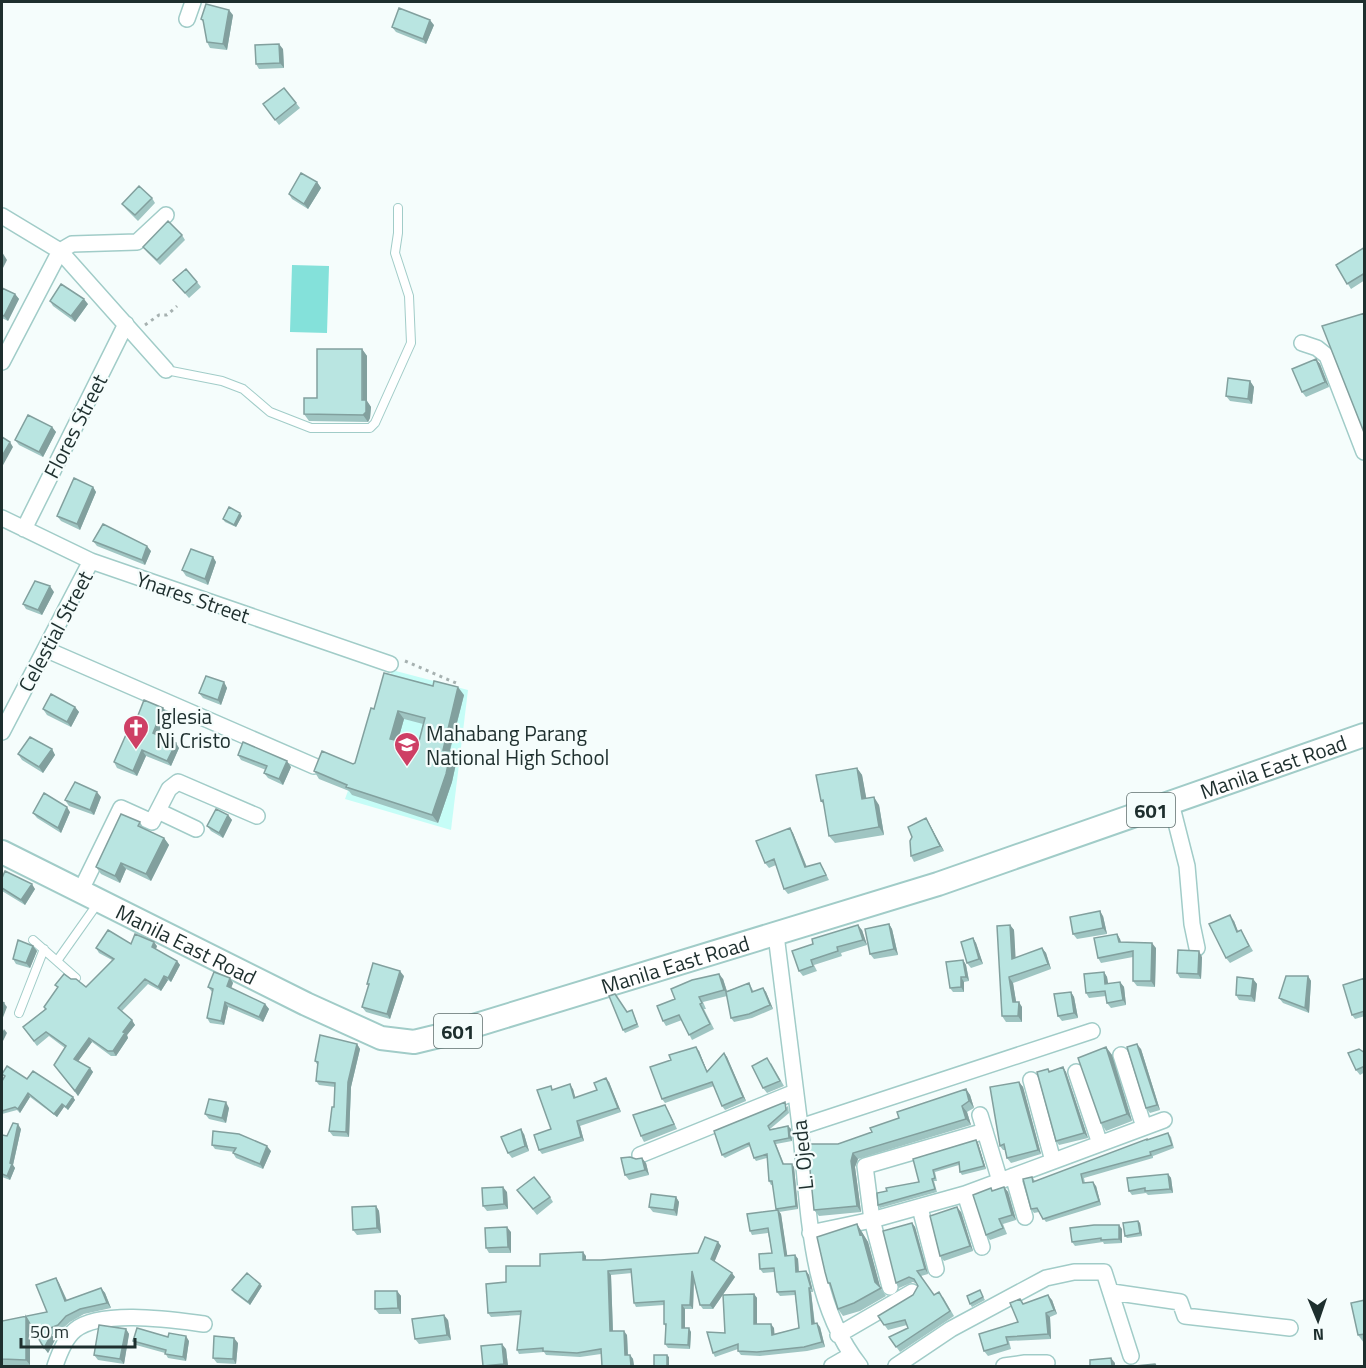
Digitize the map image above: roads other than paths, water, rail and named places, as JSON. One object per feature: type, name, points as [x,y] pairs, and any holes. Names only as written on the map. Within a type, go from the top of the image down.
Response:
[{"type":"main road","name":"Manila East Road","points":[[2,852],[306,1004],[381,1038],[414,1042],[776,935],[938,884],[1365,735]]},
{"type":"street","points":[[187,19],[193,2]]},
{"type":"street","points":[[2,363],[60,251],[72,244],[137,242],[166,215]]},
{"type":"street","points":[[2,216],[60,251],[166,370]]},
{"type":"street","name":"Flores Street","points":[[24,529],[130,329]]},
{"type":"street","points":[[1302,343],[1317,348],[1327,356],[1365,452]]},
{"type":"street","name":"Ynares Street","points":[[2,518],[91,561],[390,664]]},
{"type":"street","name":"Celestial Street","points":[[2,732],[91,561]]},
{"type":"street","points":[[45,649],[314,766]]},
{"type":"street","points":[[155,816],[169,789],[178,782],[257,816]]},
{"type":"street","points":[[1171,803],[1187,866],[1192,924],[1197,948]]},
{"type":"street","points":[[90,897],[121,808],[196,829]]},
{"type":"street","name":"L. Ojeda","points":[[776,935],[800,1127],[810,1233],[827,1302],[838,1335],[856,1361]]},
{"type":"street","points":[[800,1127],[1092,1031]]},
{"type":"street","points":[[1121,1055],[1144,1127]]},
{"type":"street","points":[[1076,1072],[1100,1144]]},
{"type":"street","points":[[1030,1080],[1053,1161]]},
{"type":"street","points":[[640,1155],[795,1092]]},
{"type":"street","points":[[980,1115],[985,1131],[1024,1216]]},
{"type":"street","points":[[810,1233],[920,1208],[965,1194],[1164,1120]]},
{"type":"street","points":[[890,1287],[872,1220],[866,1166],[985,1131]]},
{"type":"street","points":[[965,1194],[982,1247]]},
{"type":"street","points":[[920,1208],[936,1269]]},
{"type":"street","points":[[896,1366],[951,1329],[1046,1278],[1074,1272],[1104,1272],[1131,1356]]},
{"type":"street","points":[[838,1335],[912,1292]]},
{"type":"street","points":[[1112,1292],[1180,1302],[1185,1316],[1290,1328]]},
{"type":"street","points":[[55,1366],[66,1341],[74,1330],[86,1324],[117,1318],[145,1317],[204,1324]]},
{"type":"street","points":[[832,1366],[856,1361]]},
{"type":"street","points":[[1004,1366],[1047,1363]]},
{"type":"lane","points":[[166,370],[222,381],[243,389],[270,412],[310,428],[370,428],[375,423],[411,343],[409,296],[395,253],[398,208]]},
{"type":"lane","points":[[57,961],[90,897]]},
{"type":"lane","points":[[33,940],[76,978]]},
{"type":"lane","points":[[20,1013],[44,950]]},
{"type":"place","name":"Iglesia Ni Cristo","points":[[136,751]]},
{"type":"place","name":"Mahabang Parang National High School","points":[[407,768]]}]
